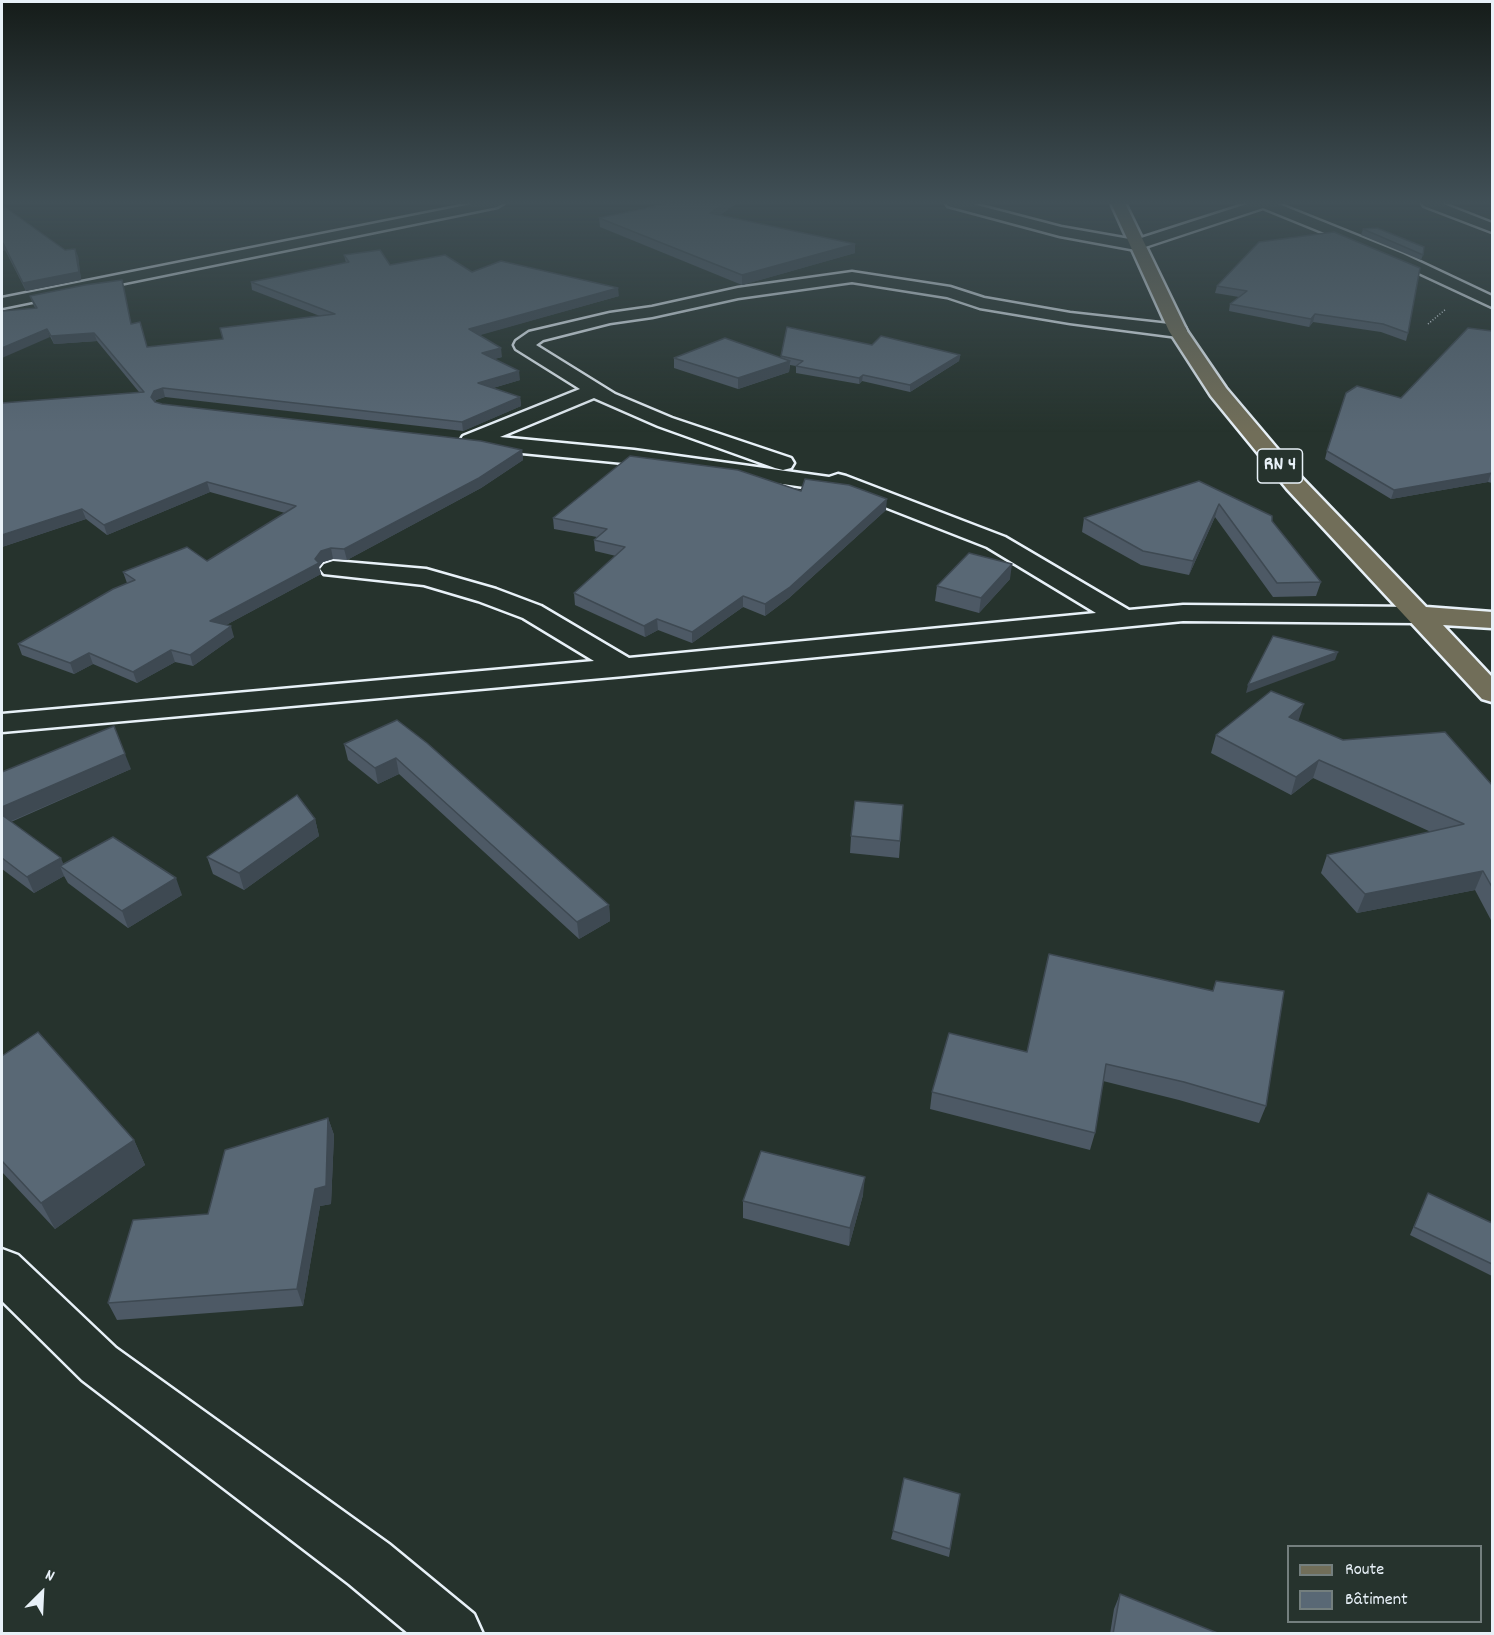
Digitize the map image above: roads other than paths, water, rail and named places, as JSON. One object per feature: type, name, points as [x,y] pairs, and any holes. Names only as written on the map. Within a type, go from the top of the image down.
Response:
[{"type":"main road","name":"RN 4","points":[[1153,279],[1178,331],[1218,392],[1295,484],[1492,693]]},
{"type":"main road","points":[[1418,615],[1492,620]]},
{"type":"street","points":[[2,303],[120,279]]},
{"type":"street","points":[[836,279],[738,293],[652,312],[610,318],[536,336],[523,345],[608,398],[665,422],[860,488],[996,542],[1124,618]]},
{"type":"street","points":[[867,279],[950,292],[980,303],[1070,318],[1178,331]]},
{"type":"street","points":[[1444,279],[1492,302]]},
{"type":"street","points":[[471,441],[595,390]]},
{"type":"street","points":[[447,438],[634,457],[860,488]]},
{"type":"street","points":[[333,569],[426,576],[487,595],[532,612],[624,667]]},
{"type":"street","points":[[2,723],[624,667],[1183,613],[1418,615]]},
{"type":"street","points":[[2,1270],[99,1364],[369,1564],[454,1634]]}]
